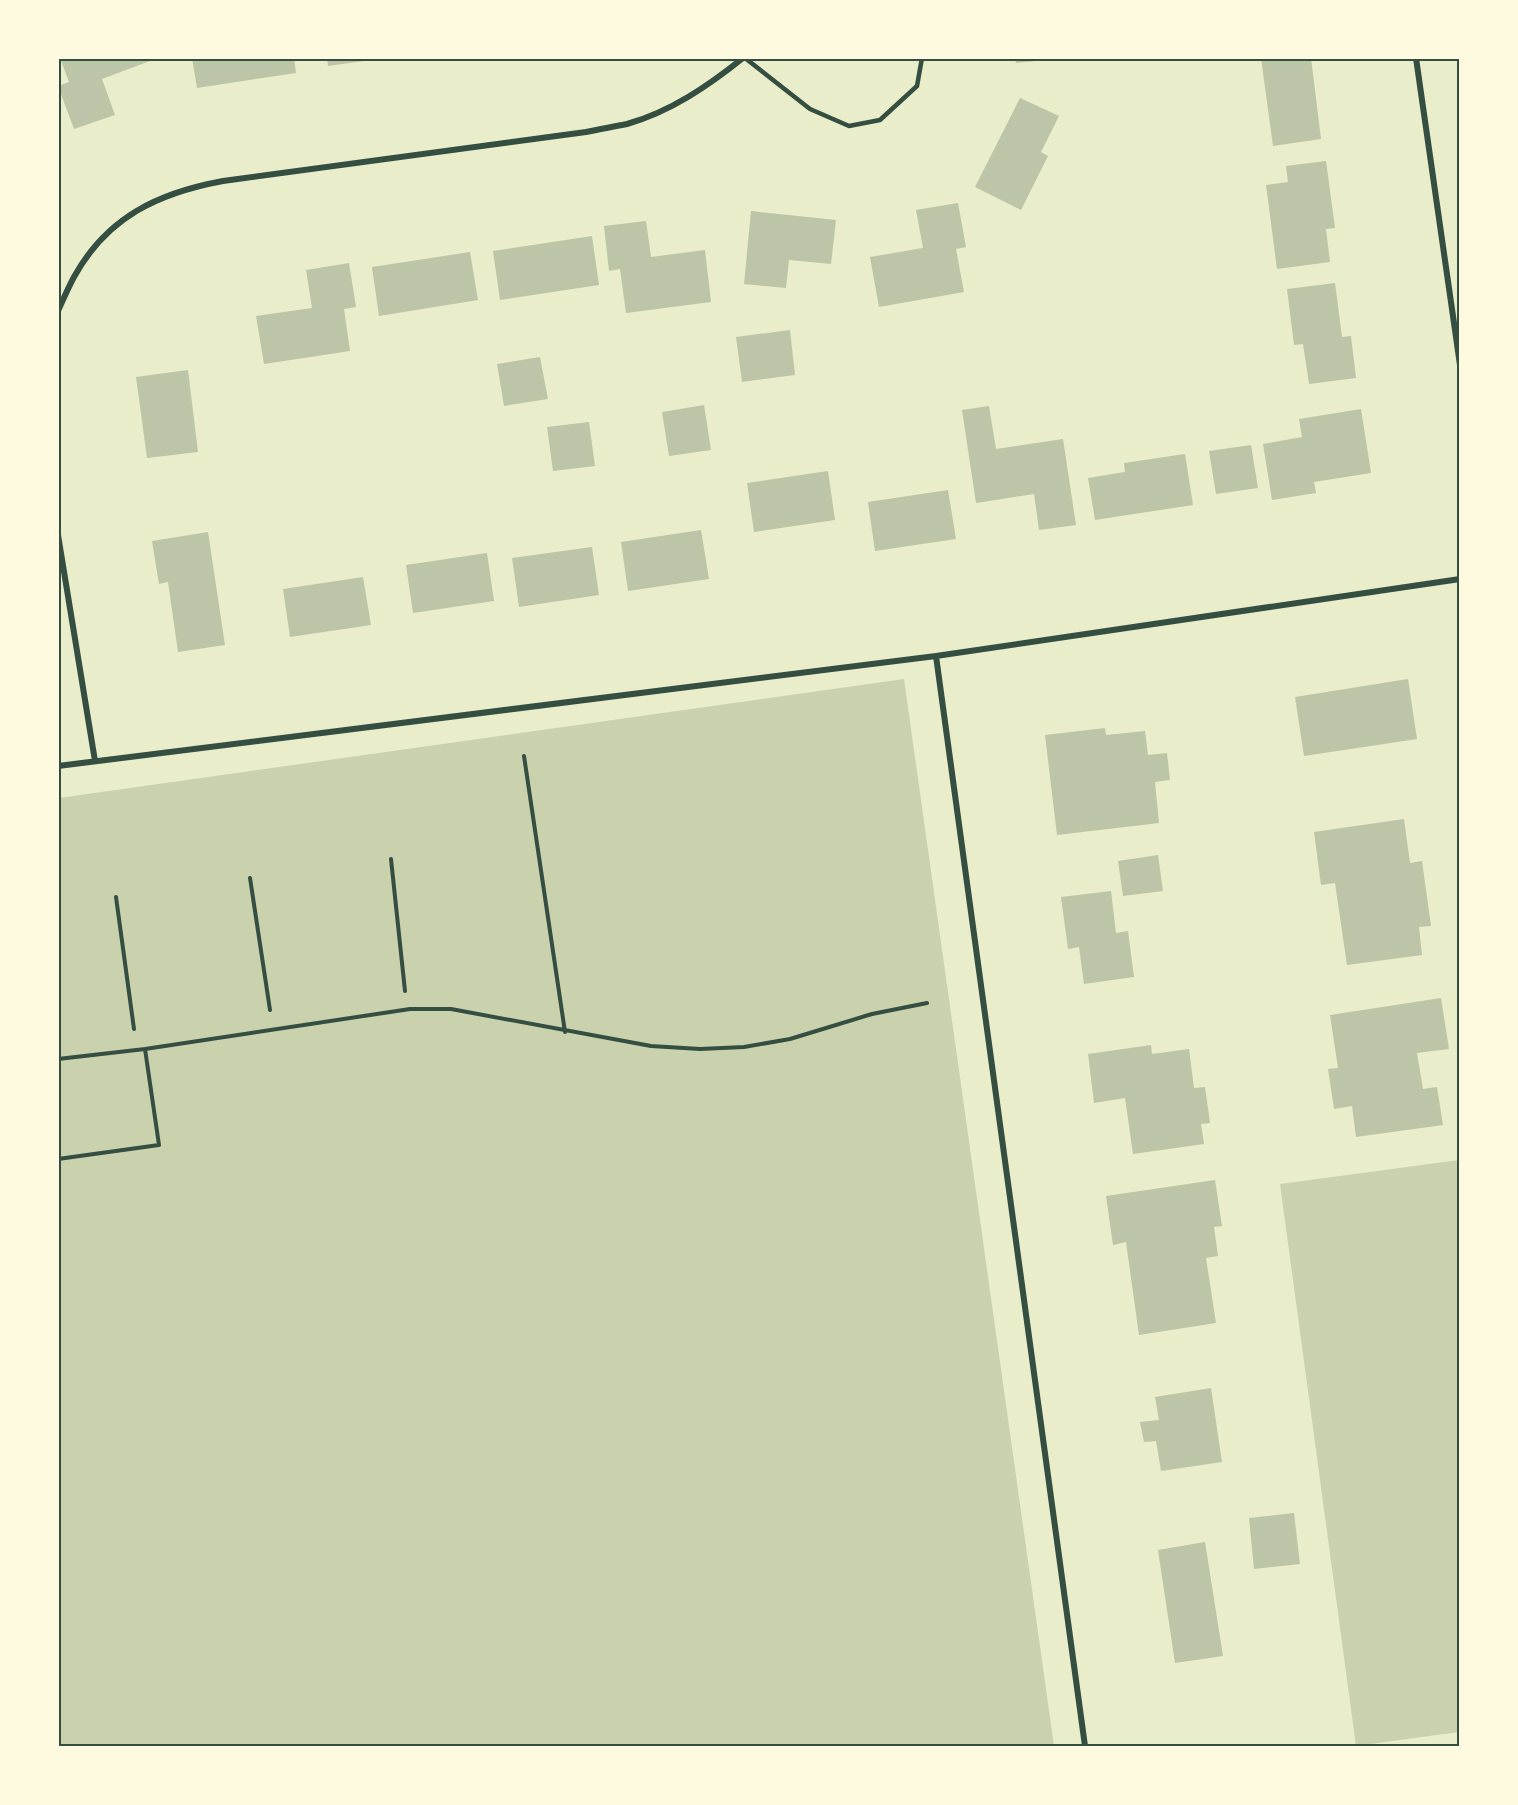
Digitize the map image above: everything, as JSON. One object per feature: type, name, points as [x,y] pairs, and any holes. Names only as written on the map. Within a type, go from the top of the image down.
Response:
[{"type":"street","points":[[58,311],[74,276],[99,241],[132,212],[165,196],[223,181],[586,132],[628,123],[672,106],[716,80],[744,58]]},
{"type":"street","points":[[1416,58],[1460,365]]},
{"type":"street","points":[[58,535],[95,761]]},
{"type":"street","points":[[58,766],[936,656],[1460,579]]},
{"type":"street","points":[[936,656],[1085,1746]]},
{"type":"lane","points":[[744,58],[810,109],[849,126],[880,120],[917,86],[922,58]]},
{"type":"path","points":[[524,756],[565,1032]]},
{"type":"path","points":[[391,859],[405,992]]},
{"type":"path","points":[[250,878],[270,1010]]},
{"type":"path","points":[[116,897],[134,1029]]},
{"type":"path","points":[[58,1059],[145,1049],[410,1009],[451,1009],[515,1020],[565,1032],[651,1046],[700,1049],[744,1047],[790,1039],[872,1014],[927,1003]]},
{"type":"path","points":[[58,1159],[159,1145],[145,1049]]},
{"type":"green space","points":[[904,679],[1054,1746],[59,1746],[59,798]]},
{"type":"green space","points":[[1459,1160],[1459,1732],[1356,1746],[1280,1184]]},
{"type":"building","points":[[60,58],[155,59],[102,79],[115,115],[74,129],[58,86],[69,82]]},
{"type":"building","points":[[192,58],[294,58],[296,73],[197,88]]},
{"type":"building","points":[[327,58],[371,58],[371,60],[328,66]]},
{"type":"building","points":[[1015,58],[1046,58],[1046,60],[1016,63]]},
{"type":"building","points":[[1261,58],[1311,58],[1321,139],[1273,146]]},
{"type":"building","points":[[1020,98],[1059,116],[1041,152],[1048,156],[1021,210],[975,187]]},
{"type":"building","points":[[1326,161],[1335,228],[1326,229],[1330,262],[1277,269],[1266,185],[1288,182],[1286,166]]},
{"type":"building","points":[[958,203],[966,247],[956,249],[964,292],[879,307],[870,257],[923,248],[916,210]]},
{"type":"building","points":[[751,211],[836,220],[831,264],[789,260],[786,288],[744,284]]},
{"type":"building","points":[[646,221],[651,257],[705,250],[711,302],[626,313],[620,269],[609,271],[604,226]]},
{"type":"building","points":[[592,236],[599,285],[500,300],[493,251]]},
{"type":"building","points":[[470,252],[478,300],[379,316],[372,267]]},
{"type":"building","points":[[349,263],[356,307],[344,309],[350,351],[264,364],[256,316],[312,308],[306,270]]},
{"type":"building","points":[[1335,283],[1342,337],[1351,336],[1356,378],[1309,384],[1303,344],[1294,345],[1287,289]]},
{"type":"building","points":[[790,330],[795,375],[742,382],[736,337]]},
{"type":"building","points":[[540,357],[548,399],[504,406],[497,364]]},
{"type":"building","points":[[188,370],[198,452],[147,458],[136,377]]},
{"type":"building","points":[[704,405],[711,450],[669,456],[662,412]]},
{"type":"building","points":[[989,406],[996,449],[1063,439],[1076,525],[1039,530],[1034,494],[976,503],[962,410]]},
{"type":"building","points":[[1361,409],[1371,473],[1314,482],[1316,493],[1272,500],[1263,444],[1302,437],[1299,419]]},
{"type":"building","points":[[589,422],[595,466],[553,471],[547,427]]},
{"type":"building","points":[[1251,445],[1258,488],[1216,494],[1209,451]]},
{"type":"building","points":[[1185,454],[1193,505],[1095,520],[1088,478],[1125,472],[1124,463]]},
{"type":"building","points":[[828,471],[835,520],[754,532],[747,483]]},
{"type":"building","points":[[948,490],[956,539],[875,551],[868,502]]},
{"type":"building","points":[[701,530],[709,579],[628,591],[621,542]]},
{"type":"building","points":[[208,532],[225,645],[178,652],[168,582],[159,584],[152,541]]},
{"type":"building","points":[[592,547],[599,595],[519,607],[512,558]]},
{"type":"building","points":[[487,553],[494,601],[413,613],[406,565]]},
{"type":"building","points":[[363,577],[371,625],[290,637],[283,589]]},
{"type":"building","points":[[1408,679],[1417,739],[1304,756],[1295,697]]},
{"type":"building","points":[[1105,728],[1106,735],[1145,731],[1148,755],[1167,753],[1170,780],[1155,782],[1159,823],[1057,835],[1045,735]]},
{"type":"building","points":[[1404,819],[1410,863],[1422,861],[1431,926],[1419,927],[1422,955],[1347,965],[1335,883],[1321,885],[1314,832]]},
{"type":"building","points":[[1158,855],[1163,891],[1123,896],[1118,861]]},
{"type":"building","points":[[1111,891],[1116,933],[1128,931],[1134,977],[1084,984],[1079,947],[1068,949],[1061,897]]},
{"type":"building","points":[[1441,998],[1449,1049],[1417,1053],[1423,1089],[1437,1087],[1443,1125],[1356,1137],[1352,1106],[1334,1109],[1328,1069],[1338,1068],[1330,1015]]},
{"type":"building","points":[[1151,1045],[1152,1054],[1189,1049],[1194,1088],[1205,1087],[1210,1123],[1201,1124],[1204,1144],[1133,1154],[1125,1098],[1094,1103],[1088,1054]]},
{"type":"building","points":[[1215,1180],[1222,1226],[1214,1227],[1218,1256],[1206,1258],[1216,1323],[1139,1335],[1126,1242],[1113,1245],[1106,1196]]},
{"type":"building","points":[[1211,1388],[1222,1462],[1161,1471],[1156,1441],[1144,1442],[1140,1422],[1159,1420],[1155,1397]]},
{"type":"building","points":[[1294,1513],[1300,1564],[1254,1569],[1249,1518]]},
{"type":"building","points":[[1205,1542],[1223,1656],[1175,1663],[1158,1550]]}]
